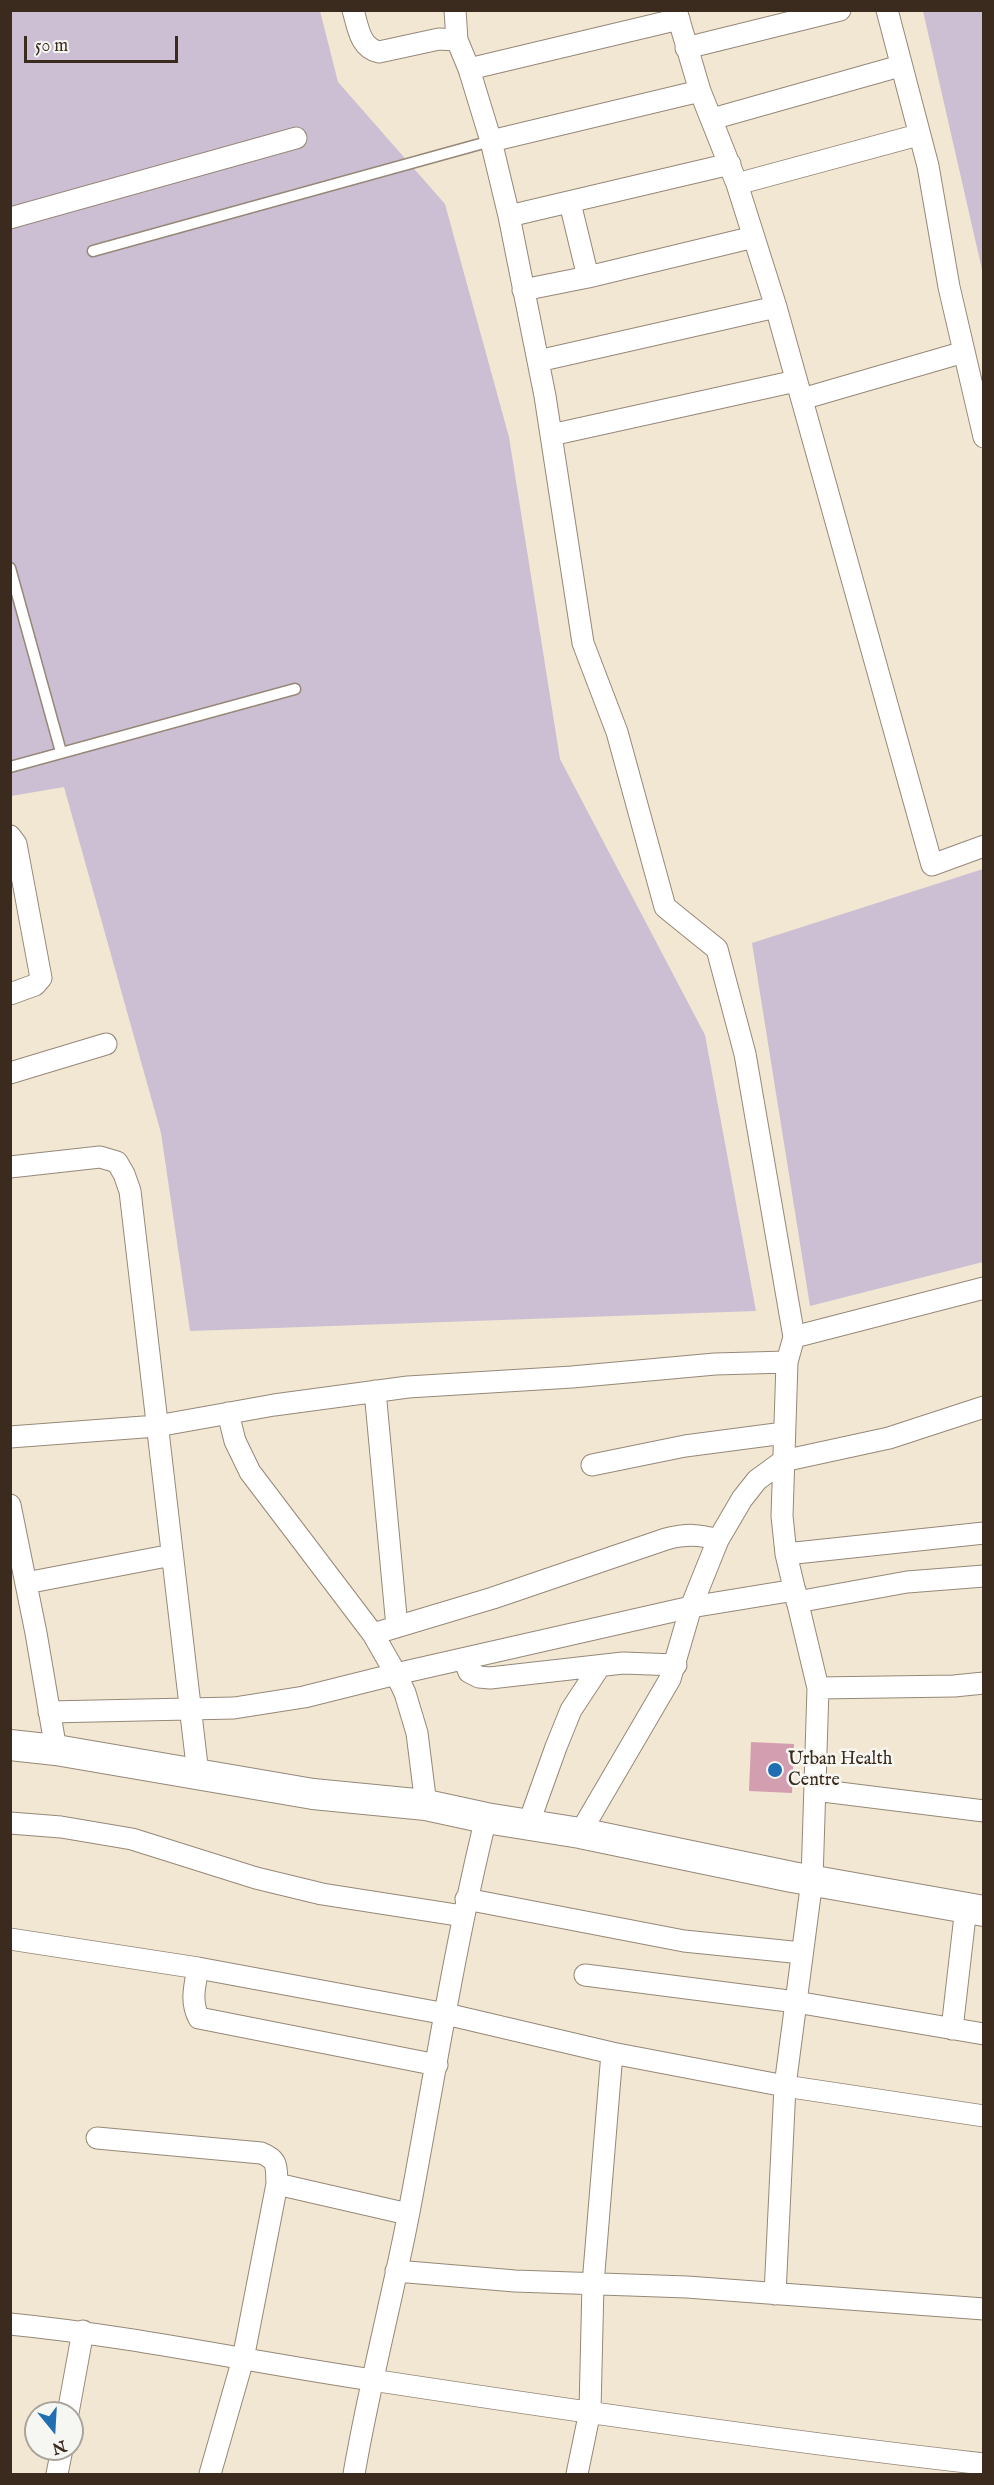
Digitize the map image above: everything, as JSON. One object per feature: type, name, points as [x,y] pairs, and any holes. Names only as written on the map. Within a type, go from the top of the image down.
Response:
[{"type":"street","points":[[353,10],[363,42],[369,50],[379,52],[439,39],[457,40]]},
{"type":"street","points":[[455,10],[457,40],[469,69],[491,141],[509,216],[551,435],[583,643],[617,732],[665,907],[717,949],[745,1054],[794,1337],[787,1362],[782,1516],[786,1554],[818,1688],[812,1880],[785,2086],[775,2294]]},
{"type":"street","points":[[686,48],[840,10]]},
{"type":"street","points":[[887,10],[928,166],[949,287],[984,437]]},
{"type":"street","points":[[469,69],[677,15],[700,91],[737,184],[776,308],[932,865],[984,846]]},
{"type":"street","points":[[712,119],[900,66]]},
{"type":"street","points":[[491,141],[700,91]]},
{"type":"street","points":[[737,184],[918,135]]},
{"type":"street","points":[[10,218],[296,138]]},
{"type":"street","points":[[509,216],[730,164]]},
{"type":"street","points":[[570,203],[588,277]]},
{"type":"street","points":[[523,290],[588,277],[754,237]]},
{"type":"street","points":[[538,361],[776,308]]},
{"type":"street","points":[[551,435],[799,390],[964,352]]},
{"type":"street","points":[[10,836],[16,844],[41,978],[35,985],[10,994]]},
{"type":"street","points":[[10,1072],[106,1044]]},
{"type":"street","points":[[10,1167],[100,1157],[117,1162],[130,1191],[198,1774]]},
{"type":"street","points":[[794,1337],[984,1288]]},
{"type":"street","points":[[10,1437],[158,1426],[228,1413],[408,1387],[572,1377],[716,1364],[787,1362]]},
{"type":"street","points":[[375,1391],[397,1627]]},
{"type":"street","points":[[580,1833],[670,1679],[676,1665],[691,1607],[718,1540],[742,1499],[757,1480],[783,1461],[889,1438],[984,1407]]},
{"type":"street","points":[[228,1413],[235,1441],[250,1472],[373,1634],[396,1674],[405,1693],[417,1733],[426,1805]]},
{"type":"street","points":[[592,1465],[685,1446],[784,1433]]},
{"type":"street","points":[[10,1505],[27,1583],[56,1750]]},
{"type":"street","points":[[786,1554],[984,1533]]},
{"type":"street","points":[[373,1634],[493,1598],[666,1539],[686,1534],[700,1534],[718,1540]]},
{"type":"street","points":[[27,1583],[172,1556]]},
{"type":"street","points":[[49,1712],[234,1708],[292,1699],[691,1607],[907,1582],[984,1576]]},
{"type":"street","points":[[464,1659],[470,1672],[479,1677],[490,1678],[623,1663],[676,1665]]},
{"type":"street","points":[[528,1825],[572,1710],[600,1666]]},
{"type":"street","points":[[818,1688],[954,1686],[984,1683]]},
{"type":"street","points":[[10,1746],[56,1750],[313,1794],[426,1805],[486,1818],[580,1833],[812,1880],[975,1909],[952,2029]]},
{"type":"street","points":[[815,1790],[984,1811]]},
{"type":"street","points":[[354,2475],[371,2380],[408,2214],[465,1907],[486,1818]]},
{"type":"street","points":[[10,1823],[61,1827],[132,1839],[256,1878],[322,1894],[465,1907],[684,1941],[802,1953]]},
{"type":"street","points":[[10,1939],[198,1968],[446,2014],[612,2053],[785,2086],[984,2116]]},
{"type":"street","points":[[198,1968],[193,1998],[195,2011],[199,2018],[437,2065]]},
{"type":"street","points":[[585,1975],[796,2002],[984,2034]]},
{"type":"street","points":[[577,2475],[590,2411],[593,2284],[612,2053]]},
{"type":"street","points":[[97,2138],[261,2153],[272,2157],[276,2164],[277,2184],[243,2359],[210,2475]]},
{"type":"street","points":[[277,2184],[408,2214]]},
{"type":"street","points":[[396,2271],[515,2281],[775,2294],[984,2309]]},
{"type":"street","points":[[10,2324],[83,2331],[371,2380],[703,2429],[984,2464]]},
{"type":"street","points":[[70,2401],[83,2331]]},
{"type":"lane","points":[[93,251],[491,141]]},
{"type":"lane","points":[[10,568],[61,752]]},
{"type":"lane","points":[[10,767],[295,689]]},
{"type":"shaded area","points":[[11,11],[320,11],[338,82],[445,204],[509,437],[560,759],[705,1035],[756,1311],[190,1331],[161,1133],[64,787],[11,796]]},
{"type":"shaded area","points":[[923,11],[983,11],[983,274]]},
{"type":"shaded area","points":[[983,869],[983,1262],[810,1306],[752,943]]},
{"type":"building","points":[[751,1742],[794,1744],[792,1793],[749,1791]]},
{"type":"place","name":"Urban Health Centre","points":[[775,1770]]}]
